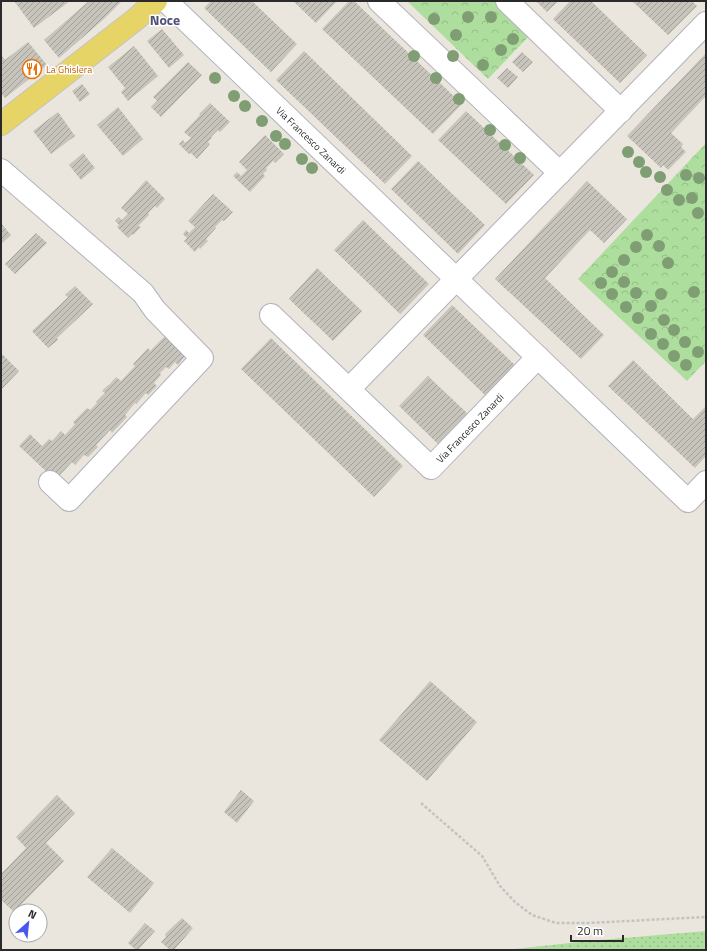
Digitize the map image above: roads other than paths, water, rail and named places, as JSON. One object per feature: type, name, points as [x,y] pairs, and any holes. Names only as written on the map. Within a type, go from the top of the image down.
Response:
[{"type":"main road","points":[[1,124],[136,19],[156,1]]},
{"type":"street","name":"Via Francesco Zanardi","points":[[166,1],[688,501],[706,482]]},
{"type":"street","points":[[379,1],[560,173]]},
{"type":"street","points":[[507,1],[621,111]]},
{"type":"street","points":[[349,389],[706,23]]},
{"type":"street","points":[[1,170],[143,293],[155,310],[202,358],[69,500],[50,482]]},
{"type":"street","name":"Via Francesco Zanardi","points":[[271,315],[431,468],[538,357]]},
{"type":"place","name":"La Ghislera","points":[[32,69]]},
{"type":"district","name":"Noce","points":[[165,19]]}]
